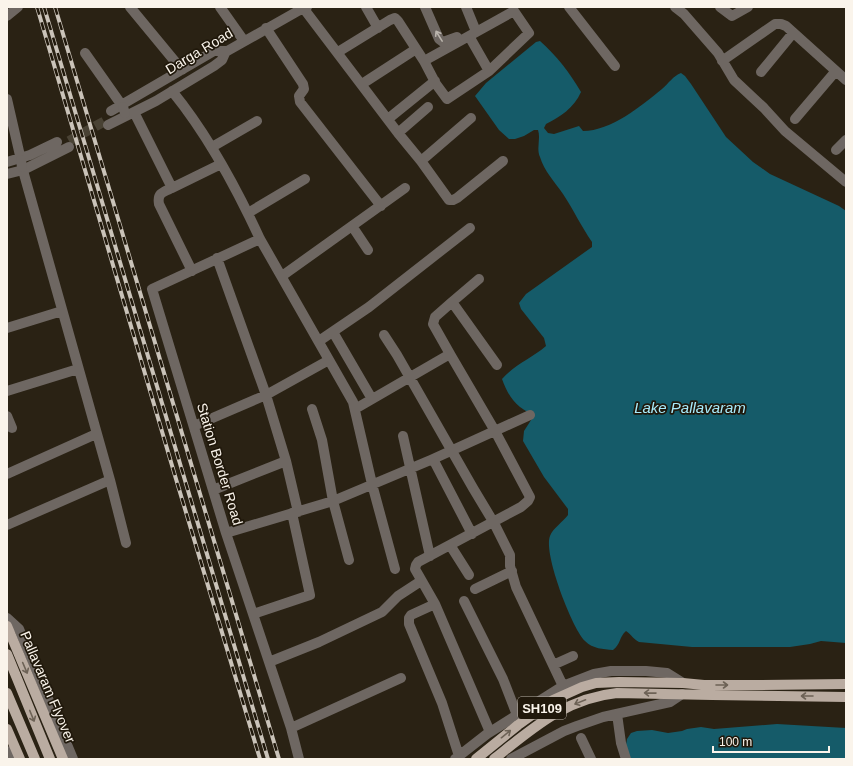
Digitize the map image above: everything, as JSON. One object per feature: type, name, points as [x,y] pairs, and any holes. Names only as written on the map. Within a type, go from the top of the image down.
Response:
[{"type":"main road","name":"Pallavaram Flyover","points":[[8,629],[63,759]]},
{"type":"main road","points":[[7,654],[50,759]]},
{"type":"main road","name":"SH109","points":[[476,759],[518,725],[553,700],[582,687],[596,683],[683,683],[711,685],[846,684]]},
{"type":"main road","points":[[7,693],[35,759]]},
{"type":"main road","name":"SH109","points":[[494,759],[526,733],[561,709],[602,694],[846,696]]},
{"type":"main road","points":[[7,728],[20,759]]},
{"type":"street","points":[[7,16],[18,7]]},
{"type":"street","points":[[130,7],[182,70]]},
{"type":"street","points":[[220,7],[244,41]]},
{"type":"street","points":[[366,7],[378,28]]},
{"type":"street","points":[[338,52],[395,18],[447,99],[489,71],[529,33],[514,11],[472,33],[443,42],[439,39],[425,7]]},
{"type":"street","points":[[466,7],[472,33],[489,71]]},
{"type":"street","points":[[424,61],[501,15],[504,11],[504,7]]},
{"type":"street","points":[[569,7],[615,66]]},
{"type":"street","points":[[675,7],[684,14],[718,53],[734,80],[786,131],[846,182]]},
{"type":"street","points":[[720,7],[732,16],[748,7]]},
{"type":"street","points":[[299,9],[338,52],[449,200],[453,200],[503,161]]},
{"type":"street","name":"Darga Road","points":[[126,110],[106,123],[299,9]]},
{"type":"street","points":[[722,61],[775,24],[781,24],[846,80]]},
{"type":"street","points":[[266,28],[303,84],[304,89],[299,96],[300,102],[381,206]]},
{"type":"street","points":[[761,72],[793,33]]},
{"type":"street","points":[[362,84],[416,49]]},
{"type":"street","points":[[111,111],[126,110],[172,90],[214,66],[222,60],[226,51],[214,51],[182,70],[126,110]]},
{"type":"street","points":[[85,52],[126,110],[172,188]]},
{"type":"street","points":[[795,119],[835,72]]},
{"type":"street","points":[[388,119],[435,81]]},
{"type":"street","points":[[172,90],[212,147],[260,238],[353,402],[372,484],[395,569]]},
{"type":"street","points":[[7,99],[22,164],[110,480],[126,543]]},
{"type":"street","points":[[398,133],[428,107]]},
{"type":"street","points":[[421,161],[471,118]]},
{"type":"street","points":[[212,147],[257,121]]},
{"type":"street","points":[[836,150],[846,140]]},
{"type":"street","points":[[22,164],[30,155],[56,142]]},
{"type":"street","points":[[7,168],[27,162],[69,144],[22,164],[7,174]]},
{"type":"street","points":[[7,162],[22,164]]},
{"type":"street","points":[[192,271],[159,204],[158,198],[161,194],[172,188],[221,164]]},
{"type":"street","points":[[248,213],[305,179]]},
{"type":"street","points":[[282,276],[405,188]]},
{"type":"street","points":[[352,226],[368,250]]},
{"type":"street","points":[[319,342],[368,308],[470,228]]},
{"type":"street","name":"Station Border Road","points":[[260,238],[152,289],[226,533],[291,728],[299,759]]},
{"type":"street","points":[[217,258],[266,395],[286,461],[310,595],[253,614]]},
{"type":"street","points":[[479,279],[452,302],[433,321],[433,324],[495,431],[530,497],[521,507],[494,523],[418,562],[415,569],[435,604],[490,732]]},
{"type":"street","points":[[452,302],[497,365]]},
{"type":"street","points":[[7,328],[62,311]]},
{"type":"street","points":[[332,332],[372,399]]},
{"type":"street","points":[[384,335],[410,376],[494,523],[510,555],[516,587],[563,686]]},
{"type":"street","points":[[355,409],[450,354]]},
{"type":"street","points":[[194,426],[266,395],[329,360]]},
{"type":"street","points":[[7,391],[78,369]]},
{"type":"street","points":[[312,409],[322,440],[333,501],[349,560]]},
{"type":"street","points":[[226,533],[333,501],[530,415]]},
{"type":"street","points":[[7,416],[12,428]]},
{"type":"street","points":[[7,474],[96,434]]},
{"type":"street","points":[[403,436],[430,556]]},
{"type":"street","points":[[433,458],[472,534]]},
{"type":"street","points":[[213,490],[286,461]]},
{"type":"street","points":[[7,525],[110,480]]},
{"type":"street","points":[[450,545],[469,575]]},
{"type":"street","points":[[475,588],[512,571]]},
{"type":"street","points":[[269,662],[319,642],[382,612],[398,596],[421,581]]},
{"type":"street","points":[[464,601],[503,679],[518,715]]},
{"type":"street","points":[[435,604],[411,615],[409,618],[409,624],[442,703],[457,757],[490,732],[563,686],[594,674],[611,671],[667,673],[683,683]]},
{"type":"street","points":[[7,618],[19,629],[73,759]]},
{"type":"street","points":[[553,664],[573,656]]},
{"type":"street","points":[[291,728],[401,678]]},
{"type":"street","points":[[511,759],[564,731],[617,714],[670,702],[682,694]]},
{"type":"street","points":[[617,714],[620,743],[626,759]]},
{"type":"street","points":[[581,738],[591,759]]},
{"type":"street","points":[[7,752],[10,759]]},
{"type":"water","name":"Lake Pallavaram","points":[[540,41],[563,65],[581,92],[571,107],[546,124],[544,128],[548,133],[554,134],[579,126],[583,131],[604,127],[615,122],[645,103],[673,78],[681,73],[691,84],[726,137],[753,162],[770,174],[839,206],[846,211],[846,643],[821,641],[790,647],[692,647],[639,642],[626,631],[613,650],[598,648],[588,644],[579,633],[573,622],[560,590],[549,545],[551,533],[568,515],[568,509],[544,477],[523,441],[524,431],[533,417],[511,398],[502,379],[512,370],[546,346],[544,338],[521,309],[519,303],[526,294],[592,247],[592,242],[567,200],[544,167],[539,154],[538,130],[534,130],[515,139],[509,139],[499,130],[475,96],[486,83],[536,42]]},
{"type":"water","points":[[777,724],[846,728],[846,759],[630,759],[626,745],[627,739],[631,733],[637,731],[652,730],[668,733],[701,727],[714,729]]},
{"type":"tunnel","points":[[69,141],[105,121]]},
{"type":"railway","points":[[37,7],[260,759]]},
{"type":"railway","points":[[44,7],[268,759]]},
{"type":"railway","points":[[55,7],[279,759]]}]
